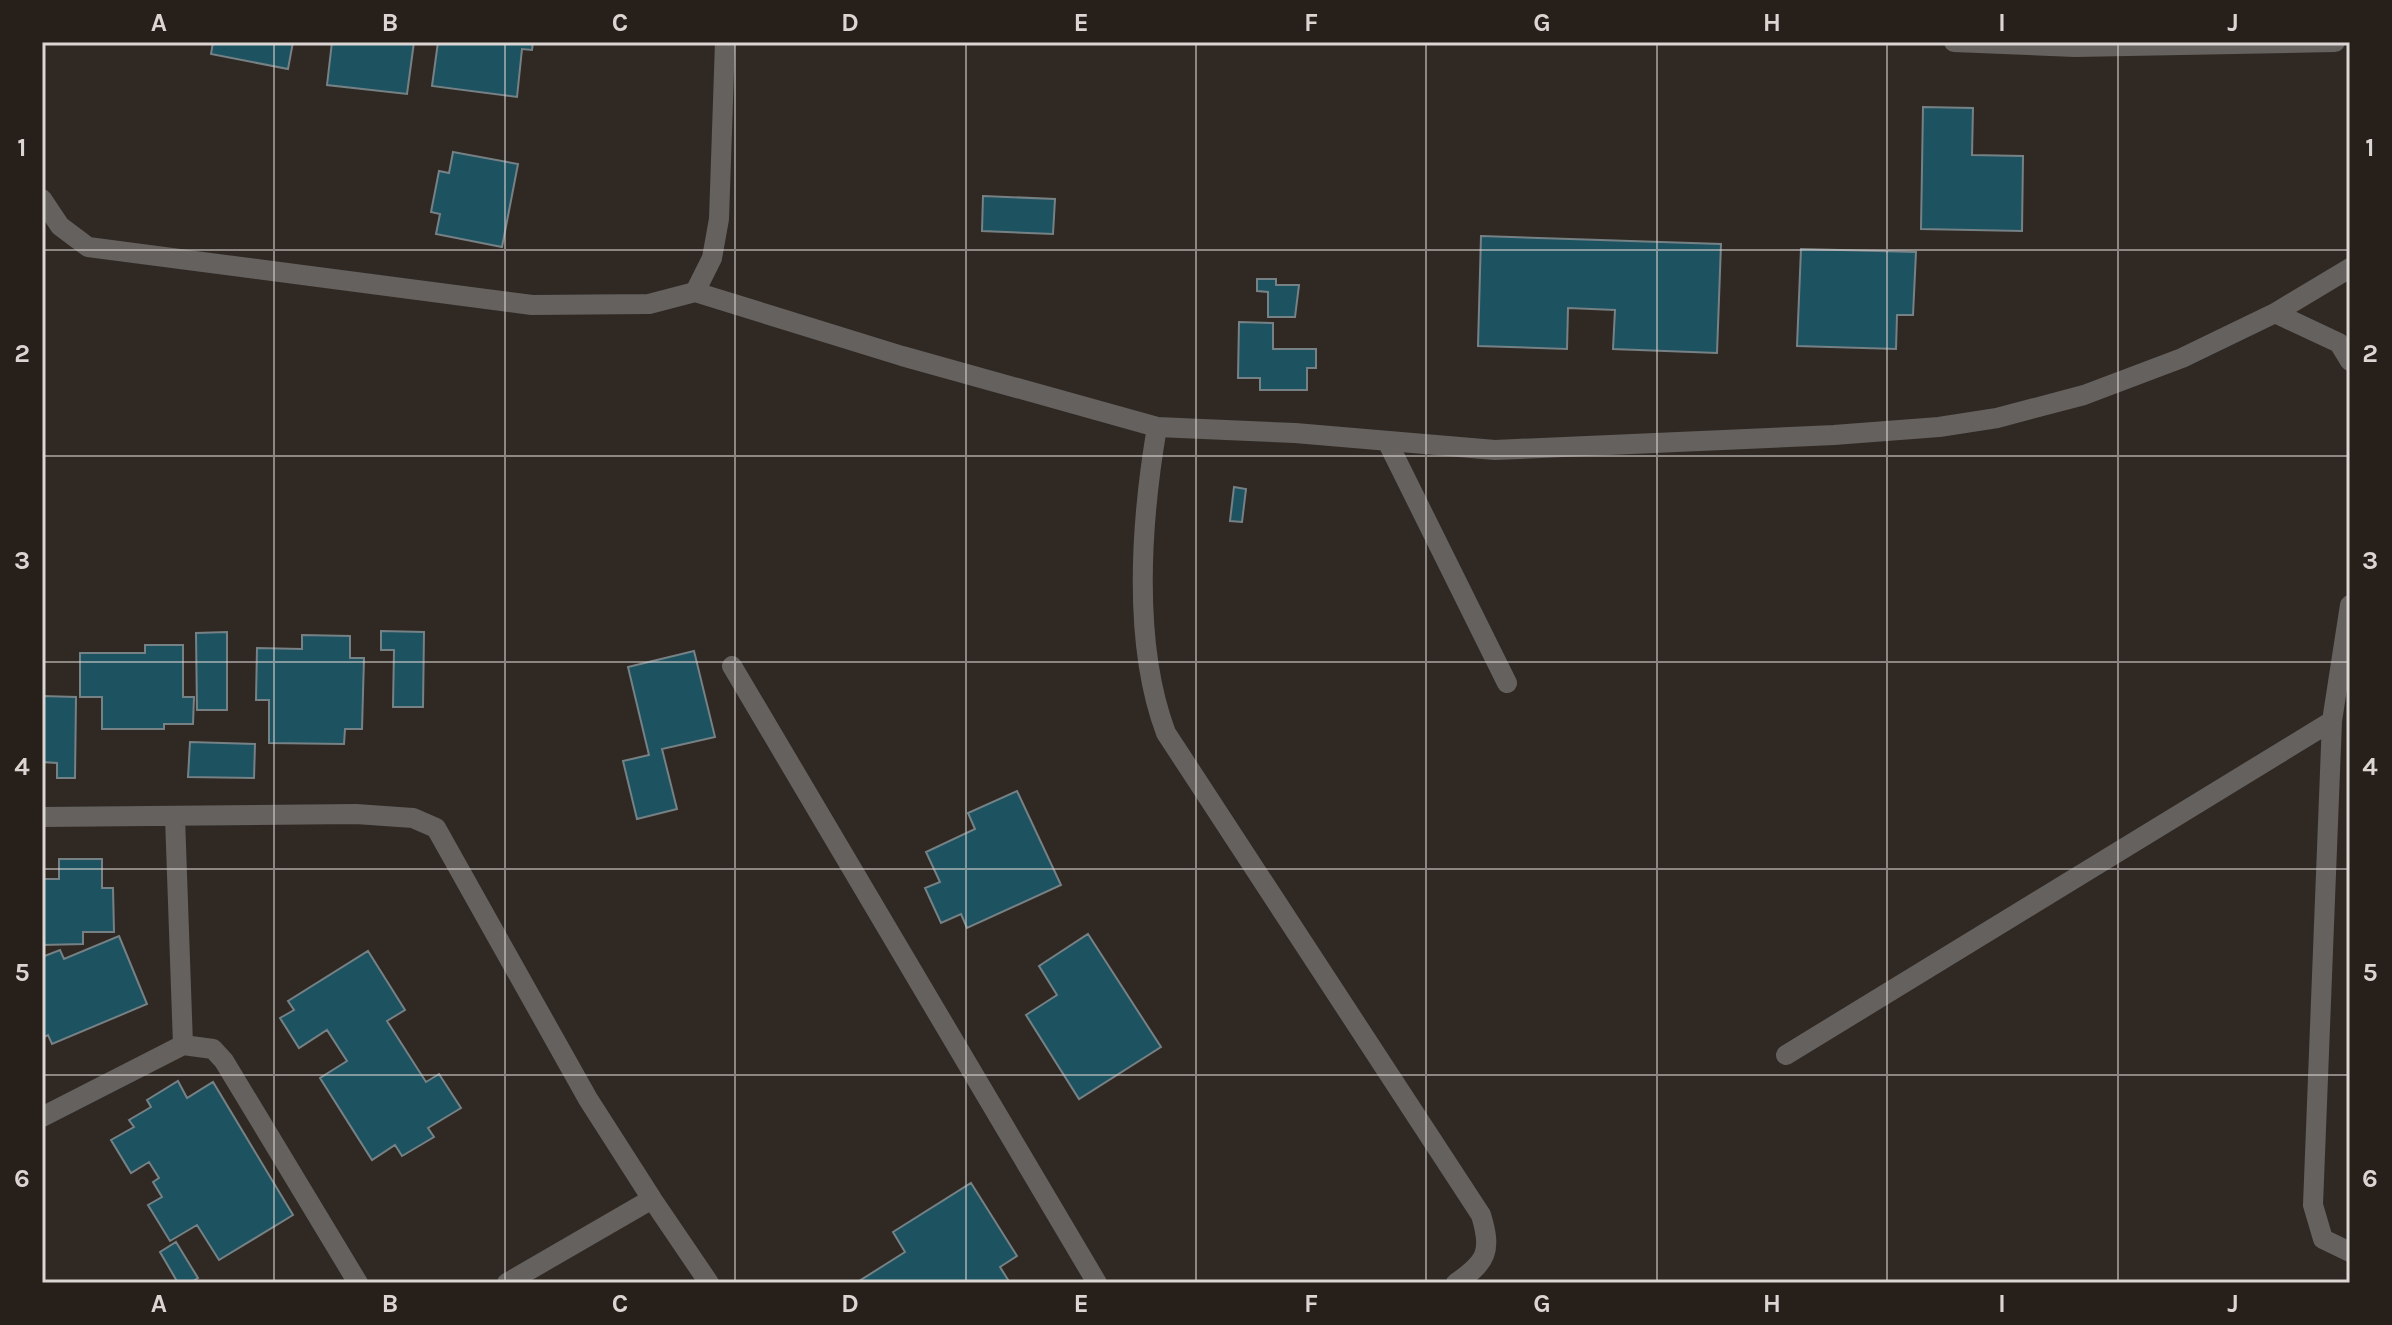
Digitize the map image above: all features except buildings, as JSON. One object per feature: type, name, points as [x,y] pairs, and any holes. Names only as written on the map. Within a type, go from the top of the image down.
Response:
[{"type":"street","points":[[695,292],[712,258],[719,219],[725,42]]},
{"type":"street","points":[[1954,42],[2075,47],[2335,42]]},
{"type":"street","points":[[42,199],[60,226],[88,247],[532,305],[649,304],[695,292],[902,356],[1157,427],[1495,450],[1834,435],[1939,427],[1997,418],[2084,395],[2182,358],[2275,313],[2350,268]]},
{"type":"street","points":[[2275,313],[2288,322],[2339,343],[2350,361]]},
{"type":"street","points":[[1157,427],[1148,479],[1145,596],[1146,646],[1153,698],[1166,733],[1481,1215],[1488,1238],[1485,1254],[1477,1269],[1456,1283]]},
{"type":"street","points":[[1387,441],[1507,683]]},
{"type":"street","points":[[2350,605],[2332,721],[2313,1205],[2323,1239],[2350,1252]]},
{"type":"street","points":[[732,666],[1097,1283]]},
{"type":"street","points":[[1786,1055],[2332,721]]},
{"type":"street","points":[[42,817],[288,813],[393,815],[413,818],[436,828],[588,1099],[709,1283]]},
{"type":"street","points":[[175,817],[183,1045]]},
{"type":"street","points":[[42,1117],[183,1045],[213,1049],[224,1061],[358,1283]]},
{"type":"street","points":[[507,1283],[652,1199]]}]
